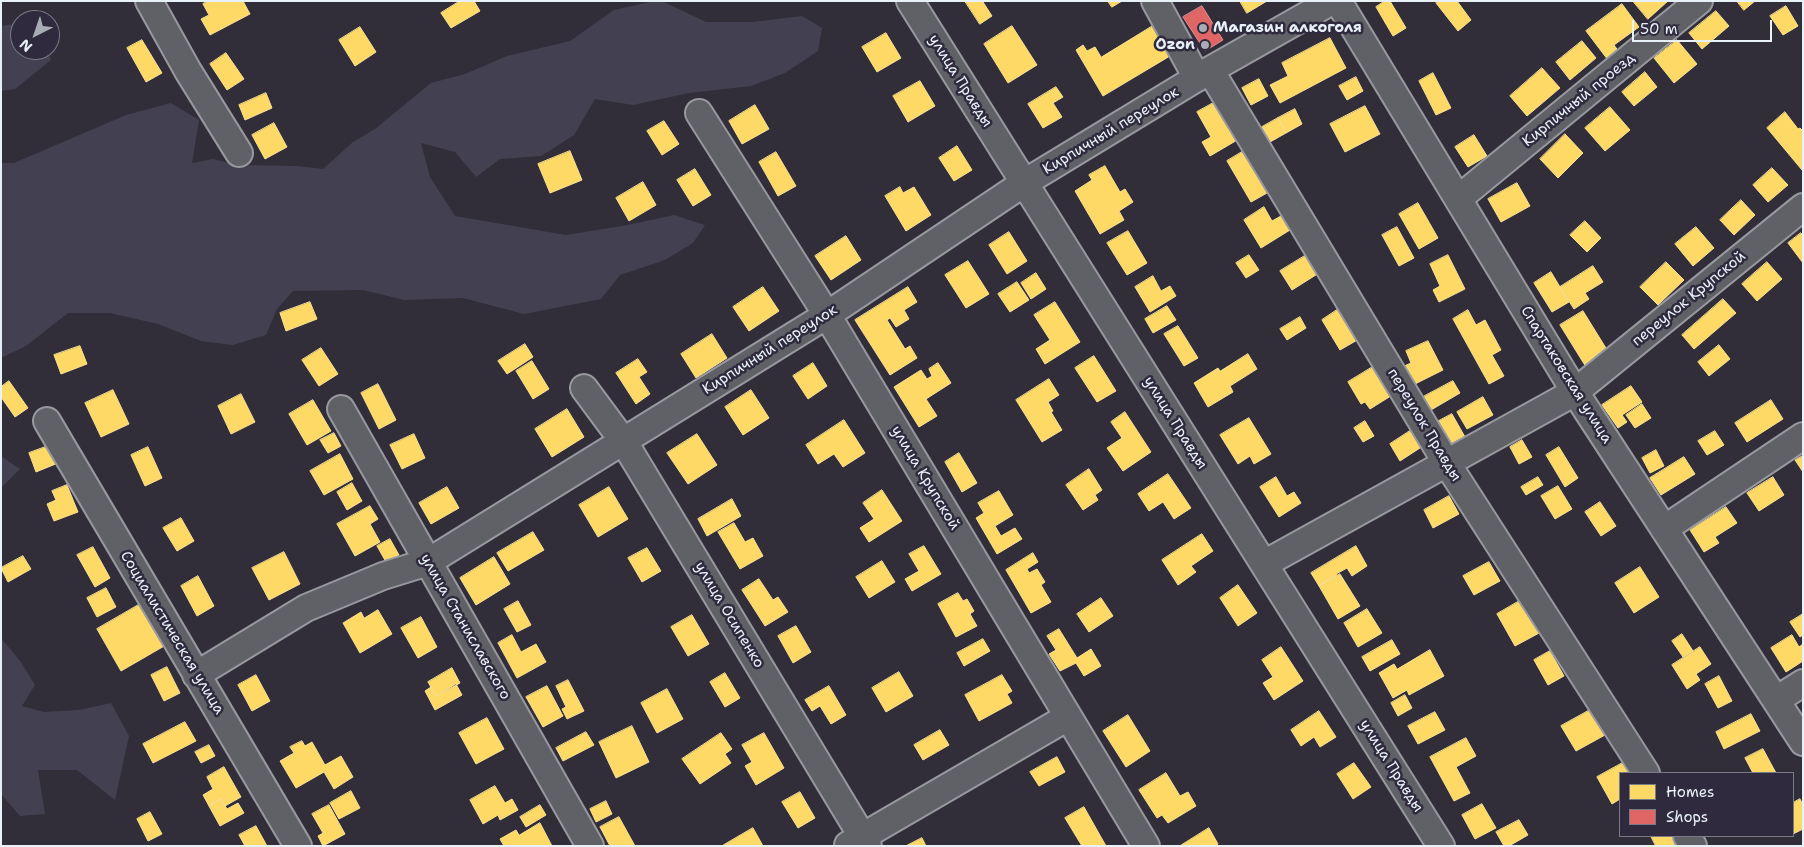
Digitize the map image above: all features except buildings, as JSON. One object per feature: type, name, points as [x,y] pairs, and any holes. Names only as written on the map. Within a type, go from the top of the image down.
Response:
[{"type":"street","points":[[149,1],[188,71],[240,153]]},
{"type":"street","name":"улица Правды","points":[[910,1],[1441,846]]},
{"type":"street","name":"переулок Правды","points":[[1155,1],[1204,74],[1446,462],[1645,772]]},
{"type":"street","name":"Кирпичный переулок","points":[[196,675],[306,608],[383,576],[428,562],[827,315],[1024,184],[1204,74],[1332,1]]},
{"type":"street","name":"Спартаковская улица","points":[[1338,1],[1575,392],[1803,742]]},
{"type":"street","name":"Кирпичный проезд","points":[[1458,199],[1699,1]]},
{"type":"street","name":"улица Крупской","points":[[699,113],[827,315],[1146,846]]},
{"type":"street","name":"переулок Крупской","points":[[1264,564],[1575,392],[1803,207]]},
{"type":"street","name":"улица Осипенко","points":[[584,388],[624,442],[859,843]]},
{"type":"street","name":"улица Станиславского","points":[[342,408],[590,846]]},
{"type":"street","name":"Социалистическая улица","points":[[47,421],[298,846]]},
{"type":"street","points":[[1664,529],[1803,436]]},
{"type":"street","points":[[1776,700],[1803,683]]},
{"type":"street","points":[[859,843],[1068,717]]},
{"type":"shaded area","points":[[662,1],[706,22],[753,22],[802,16],[822,28],[818,51],[785,73],[751,86],[689,93],[633,105],[595,99],[574,135],[541,156],[500,159],[476,177],[455,152],[421,143],[430,177],[455,216],[566,235],[674,215],[705,225],[693,243],[665,260],[620,275],[601,299],[524,314],[463,298],[404,300],[363,290],[293,291],[277,309],[266,335],[233,345],[201,341],[158,324],[110,313],[68,313],[26,346],[1,358],[1,163],[14,163],[126,115],[171,103],[199,120],[192,163],[213,159],[237,165],[297,166],[323,169],[353,142],[375,129],[431,83],[465,74],[507,56],[570,41],[614,10]]},
{"type":"shaded area","points":[[10,25],[10,60],[51,60],[15,89],[1,91],[1,26]]},
{"type":"shaded area","points":[[1,456],[20,469],[1,488]]},
{"type":"shaded area","points":[[1,638],[21,662],[35,685],[22,706],[44,712],[79,710],[111,703],[129,736],[115,800],[77,770],[38,770],[45,814],[20,816],[1,794]]},
{"type":"place","name":"Магазин алкоголя","points":[[1203,28]]},
{"type":"place","name":"Ozon","points":[[1205,45]]}]
